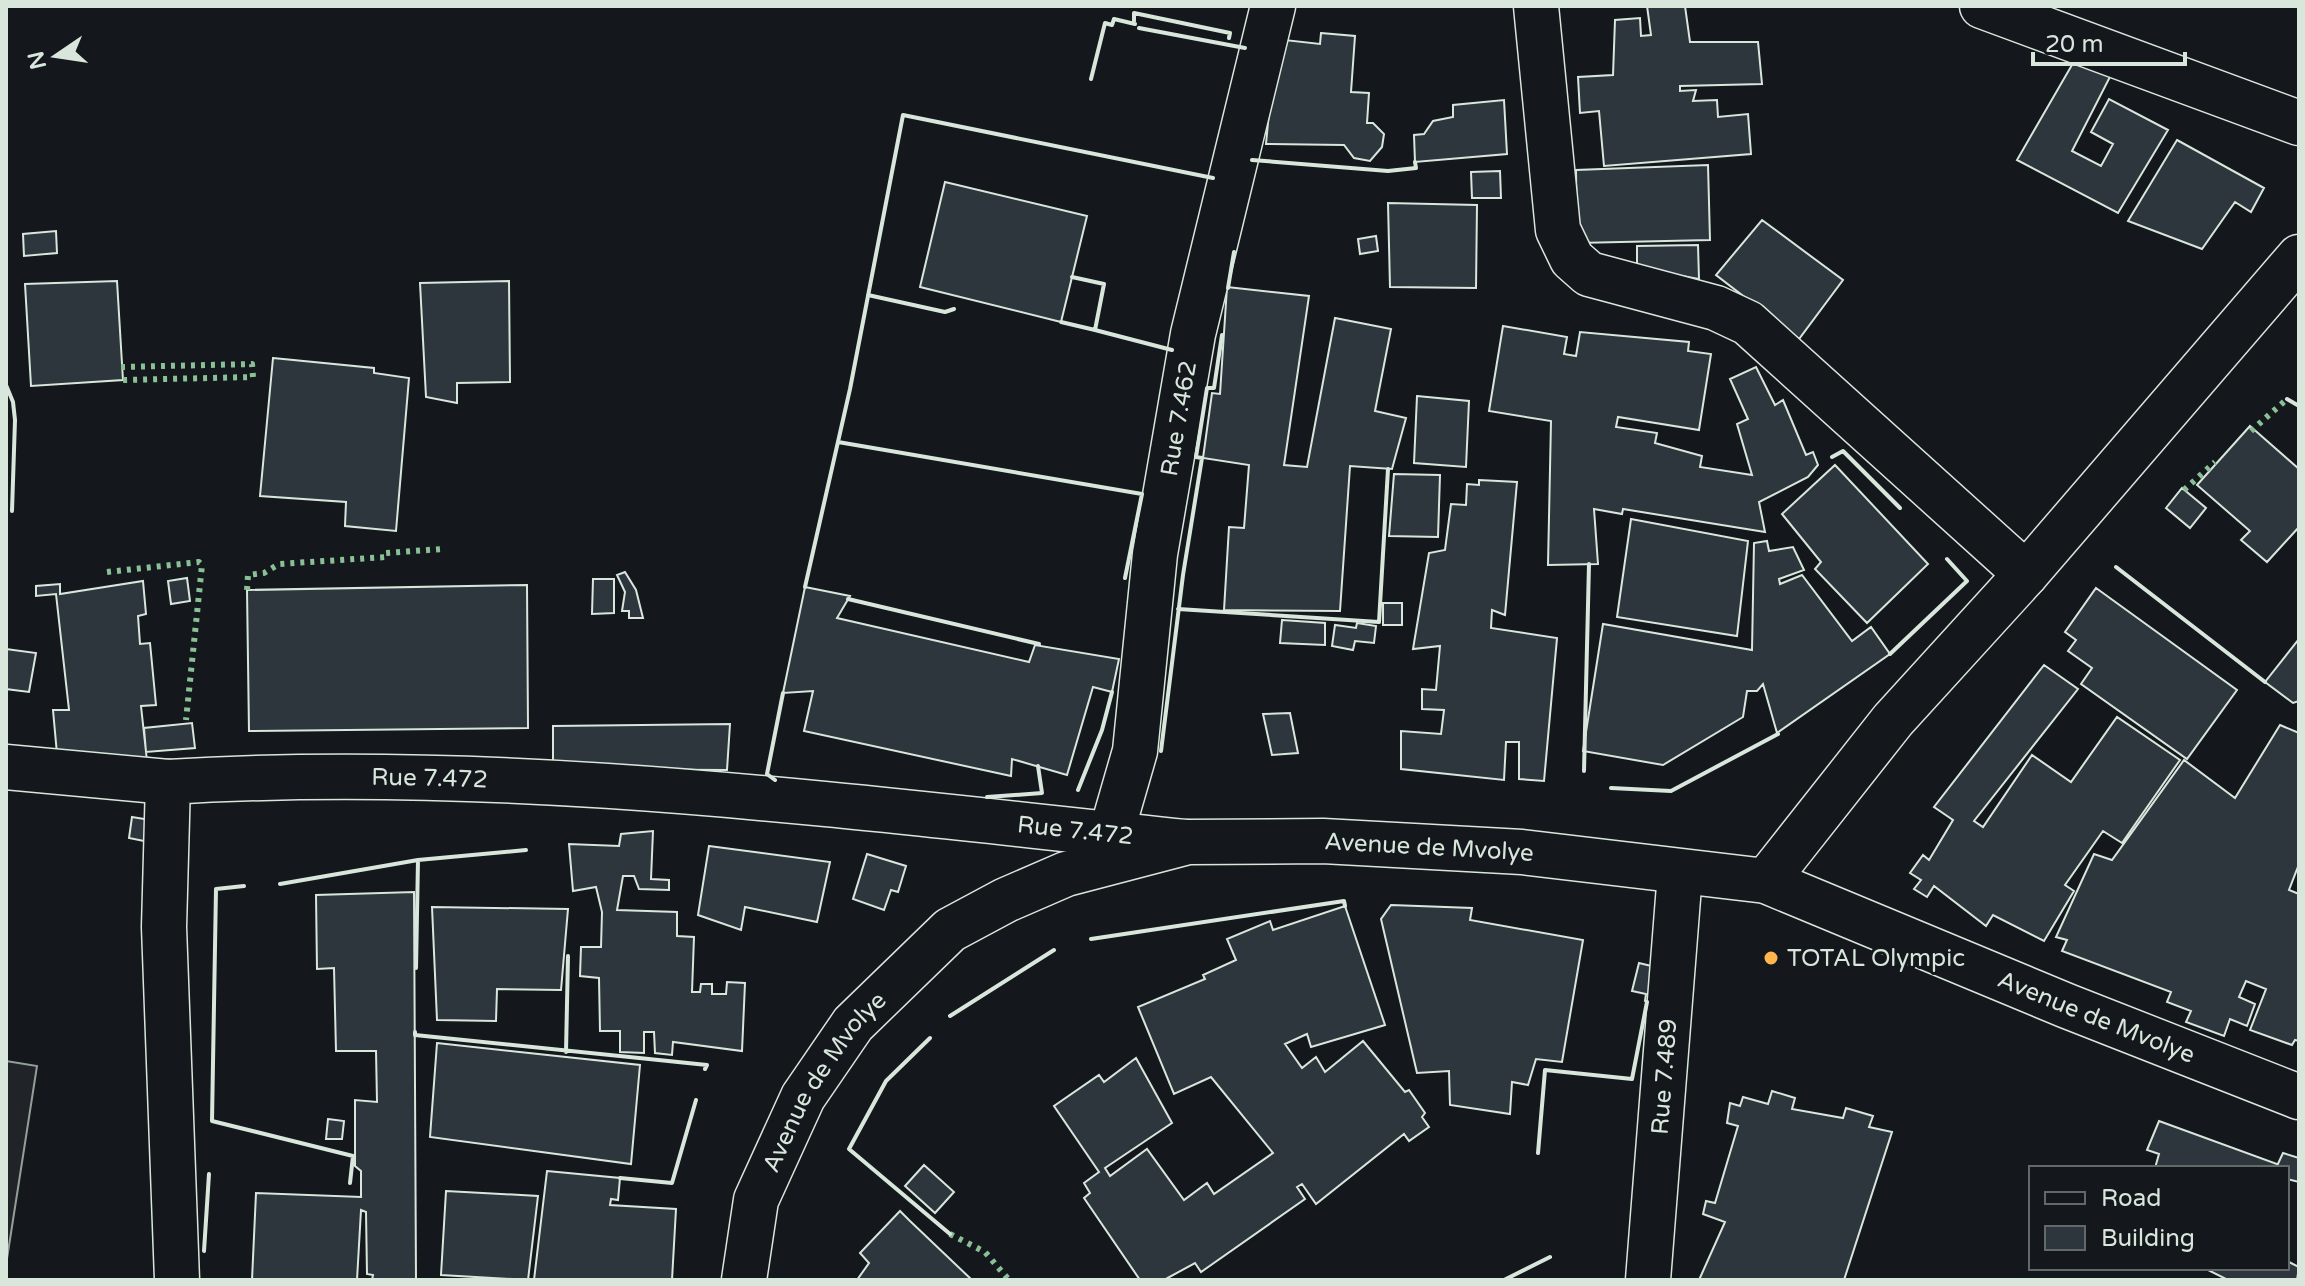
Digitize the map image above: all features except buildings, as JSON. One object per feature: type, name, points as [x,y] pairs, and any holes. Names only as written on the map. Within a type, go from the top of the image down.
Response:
[{"type":"street","name":"Rue 7.462","points":[[1111,834],[1135,751],[1155,554],[1193,334],[1273,6]]},
{"type":"street","points":[[1536,6],[1558,230],[1572,259],[1589,274],[1716,308],[1748,323],[2026,574]]},
{"type":"street","points":[[1982,6],[2299,123]]},
{"type":"street","points":[[1766,881],[1865,753],[2026,574],[2299,257]]},
{"type":"street","name":"Rue 7.472","points":[[6,767],[168,782],[318,776],[671,788],[1188,842]]},
{"type":"street","points":[[168,782],[164,927],[177,1280]]},
{"type":"street","name":"Avenue de Mvolye","points":[[744,1280],[756,1200],[803,1097],[853,1024],[950,930],[1006,900],[1066,874],[1188,842],[1323,841],[1522,852],[1766,881],[2067,1006],[2299,1097]]},
{"type":"street","name":"Rue 7.489","points":[[1648,1280],[1680,873]]},
{"type":"shaded area","points":[[6,1061],[37,1066],[6,1265]]},
{"type":"hedge","points":[[121,367],[252,364],[253,377],[123,380]]},
{"type":"hedge","points":[[2251,431],[2287,399]]},
{"type":"hedge","points":[[2184,490],[2215,462]]},
{"type":"hedge","points":[[247,590],[248,575],[264,573],[279,564],[386,557],[386,553],[442,549]]},
{"type":"hedge","points":[[107,572],[199,562],[202,565],[186,720]]},
{"type":"hedge","points":[[950,1234],[985,1252],[1009,1280]]},
{"type":"wall","points":[[1134,21],[1134,13],[1230,33],[1229,38]]},
{"type":"wall","points":[[1091,79],[1105,23],[1112,25],[1114,19],[1135,24]]},
{"type":"wall","points":[[1139,28],[1245,48]]},
{"type":"wall","points":[[805,587],[850,389],[903,115],[1213,178]]},
{"type":"wall","points":[[1252,160],[1388,171],[1416,168],[1415,162]]},
{"type":"wall","points":[[1228,288],[1234,252]]},
{"type":"wall","points":[[1061,322],[1095,330],[1104,284],[1072,277]]},
{"type":"wall","points":[[868,295],[945,312],[954,309]]},
{"type":"wall","points":[[1095,330],[1172,350]]},
{"type":"wall","points":[[1161,751],[1183,575],[1202,458],[1196,457],[1207,388],[1214,388],[1222,335]]},
{"type":"wall","points":[[6,385],[13,402],[15,420],[12,511]]},
{"type":"wall","points":[[2287,399],[2299,406]]},
{"type":"wall","points":[[838,442],[1142,494],[1125,578]]},
{"type":"wall","points":[[1832,457],[1843,451],[1900,508]]},
{"type":"wall","points":[[1178,609],[1379,622],[1388,469]]},
{"type":"wall","points":[[1890,654],[1967,581],[1947,559]]},
{"type":"wall","points":[[1584,771],[1589,564]]},
{"type":"wall","points":[[2116,567],[2265,682]]},
{"type":"wall","points":[[848,599],[1039,644]]},
{"type":"wall","points":[[1078,790],[1102,730],[1112,692]]},
{"type":"wall","points":[[775,780],[767,774],[783,693]]},
{"type":"wall","points":[[1611,788],[1671,791],[1778,734]]},
{"type":"wall","points":[[987,797],[1042,793],[1038,766]]},
{"type":"wall","points":[[280,884],[418,860],[526,850]]},
{"type":"wall","points":[[416,968],[418,860]]},
{"type":"wall","points":[[244,886],[216,889],[212,1121],[353,1156],[350,1183]]},
{"type":"wall","points":[[1091,939],[1344,901],[1345,906]]},
{"type":"wall","points":[[950,1016],[1054,950]]},
{"type":"wall","points":[[566,1052],[568,956]]},
{"type":"wall","points":[[1538,1153],[1545,1070],[1632,1079],[1647,1002]]},
{"type":"wall","points":[[415,1032],[415,1035],[707,1065],[705,1069]]},
{"type":"wall","points":[[930,1038],[886,1081],[849,1149],[950,1234]]},
{"type":"wall","points":[[620,1178],[672,1183],[696,1100]]},
{"type":"wall","points":[[204,1251],[209,1174]]},
{"type":"wall","points":[[1504,1280],[1550,1257]]},
{"type":"place","name":"TOTAL Olympic","points":[[1771,958]]}]
